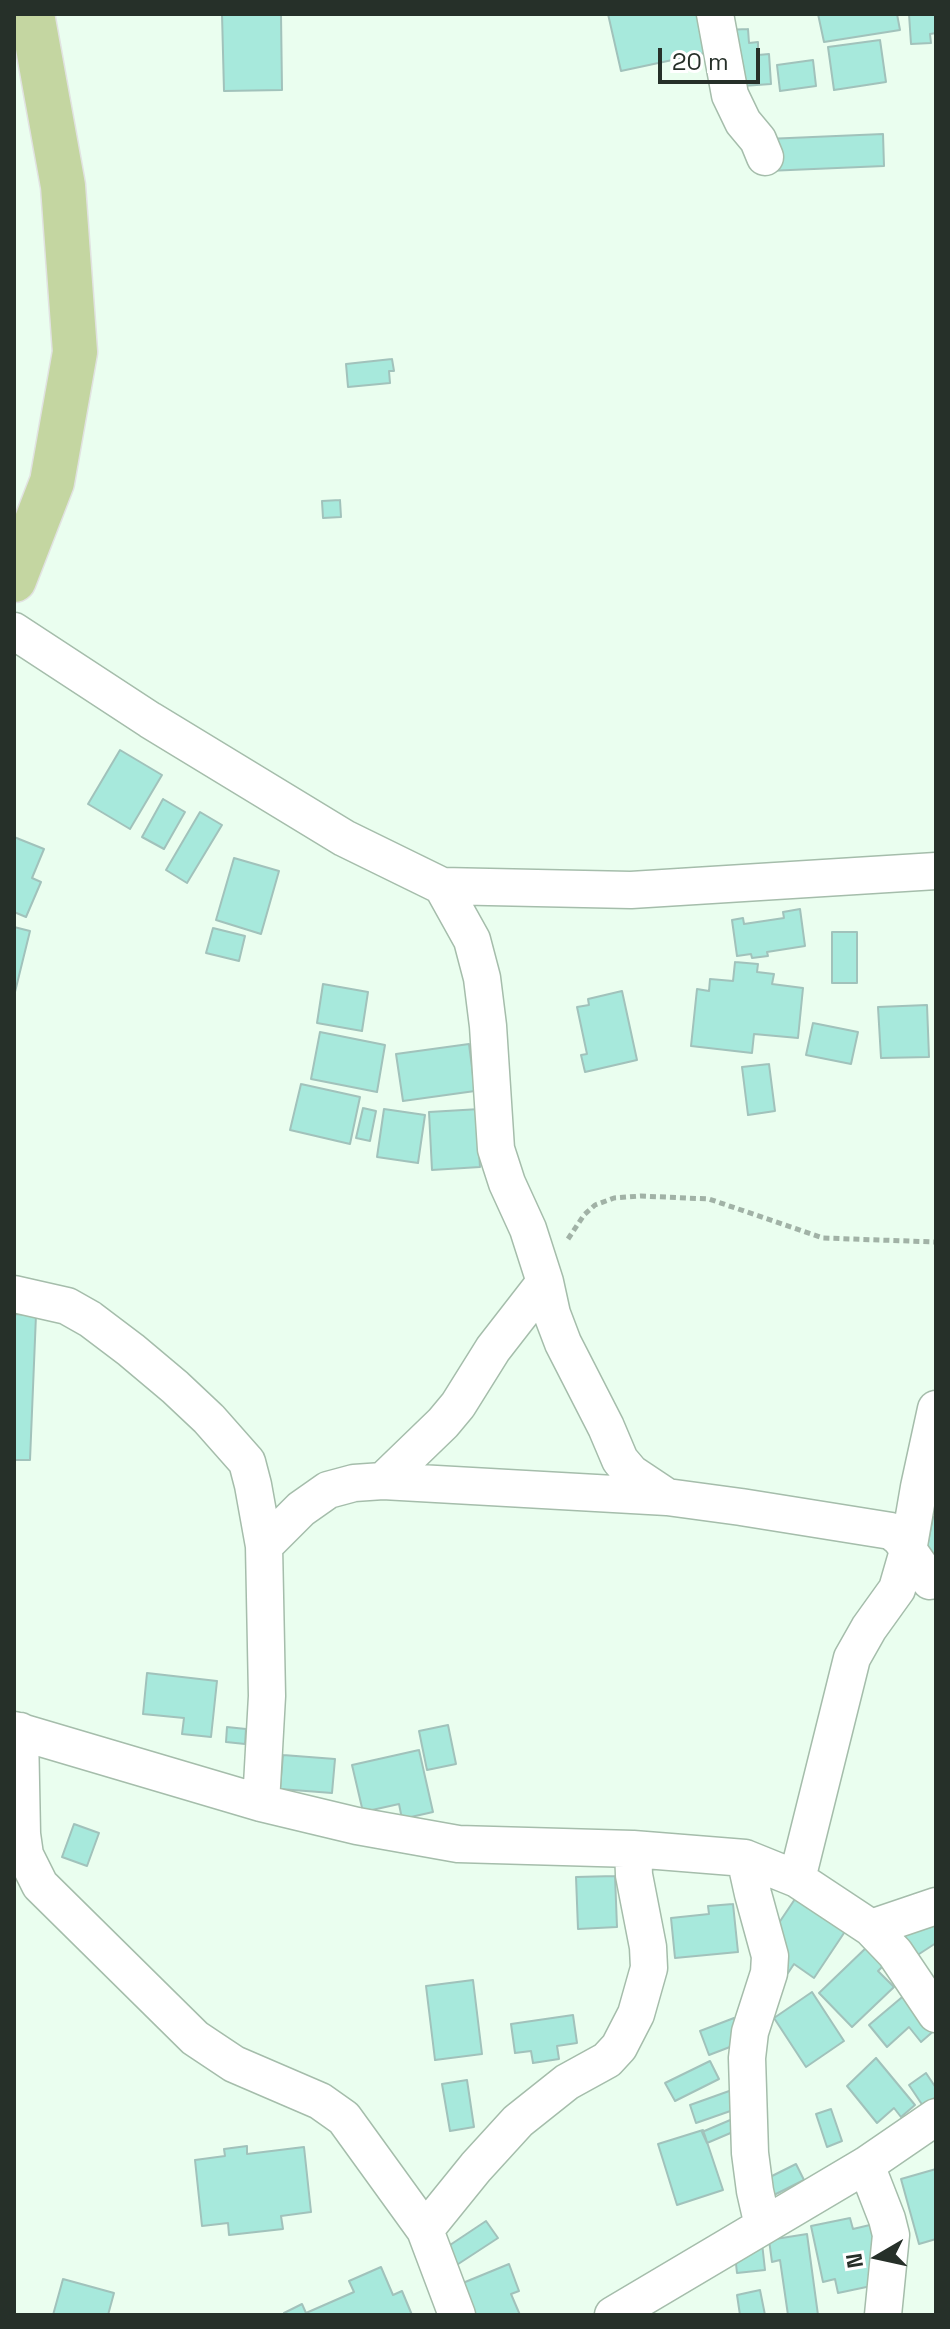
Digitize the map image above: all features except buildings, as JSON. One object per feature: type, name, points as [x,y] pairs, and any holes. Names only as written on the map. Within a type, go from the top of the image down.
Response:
[{"type":"main road","points":[[14,580],[52,482],[75,352],[63,186],[32,14]]},
{"type":"street","points":[[715,14],[730,95],[765,157]]},
{"type":"street","points":[[14,631],[150,720],[344,838],[442,886],[631,890],[936,871]]},
{"type":"street","points":[[442,886],[472,940],[482,978],[496,1149],[507,1183],[528,1229],[552,1314],[620,1460],[631,1473],[667,1497]]},
{"type":"street","points":[[383,1481],[458,1405],[493,1349],[545,1282]]},
{"type":"street","points":[[14,1294],[67,1306],[90,1319],[131,1350],[209,1419],[247,1462],[264,1546],[267,1696],[261,1803]]},
{"type":"street","points":[[908,1551],[936,1409]]},
{"type":"street","points":[[264,1546],[301,1509],[328,1490],[354,1483],[383,1481],[667,1497],[891,1531],[908,1551],[921,1584],[869,1628],[852,1658],[797,1879]]},
{"type":"street","points":[[457,2315],[425,2230],[344,2118],[320,2101],[234,2064],[195,2038],[40,1885],[25,1855],[17,1730],[261,1803],[357,1826],[458,1844],[633,1849],[745,1858],[797,1879],[871,1928],[895,1953],[936,2014]]},
{"type":"street","points":[[425,2230],[518,2121],[567,2082],[607,2060],[619,2047],[636,2014],[649,1968],[634,1875],[633,1849]]},
{"type":"street","points":[[745,1858],[770,1956],[769,1973],[750,2032],[747,2058],[750,2153],[763,2226]]},
{"type":"street","points":[[871,1928],[936,1906]]},
{"type":"street","points":[[613,2315],[866,2165],[936,2117]]},
{"type":"street","points":[[866,2165],[891,2235],[883,2315]]},
{"type":"path","points":[[545,1282],[584,1215],[595,1205],[614,1198],[709,1199],[823,1238],[936,1242]]}]
